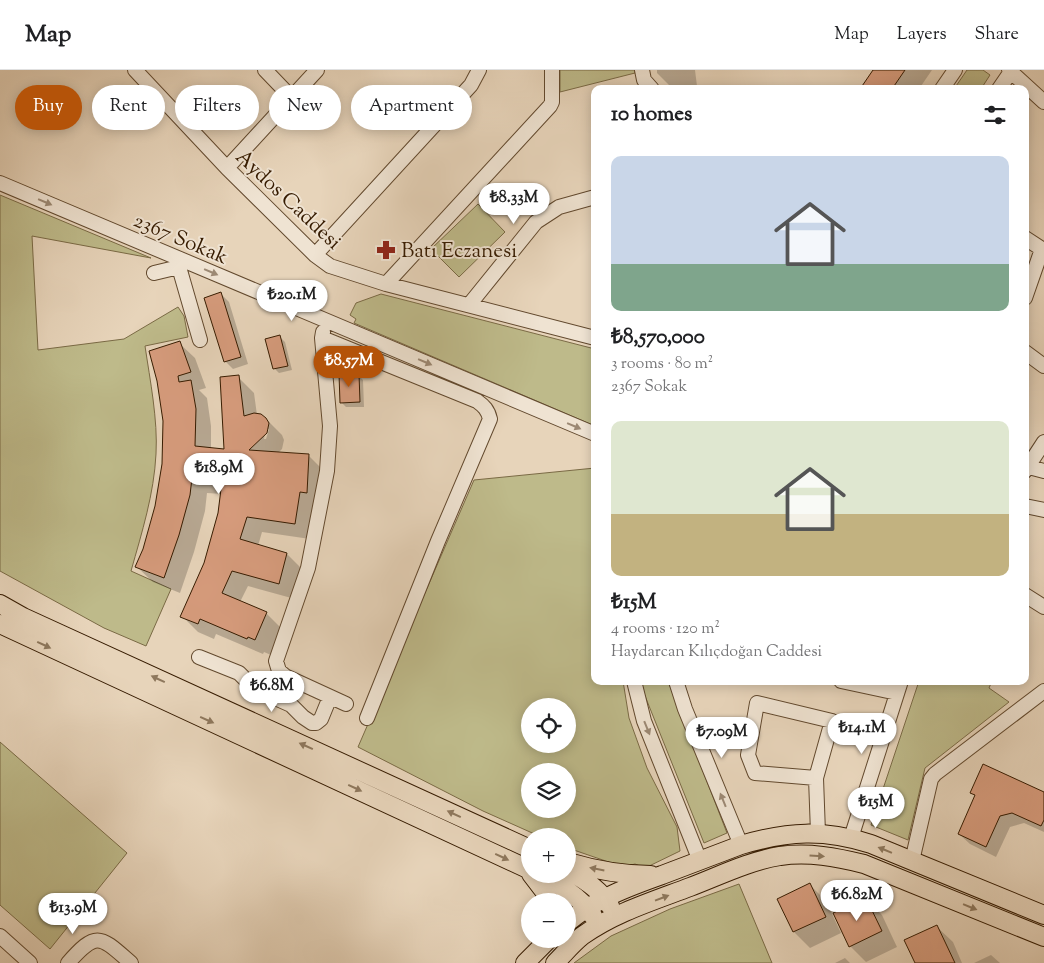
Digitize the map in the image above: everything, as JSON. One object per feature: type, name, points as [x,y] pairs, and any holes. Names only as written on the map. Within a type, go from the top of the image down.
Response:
[{"type":"main road","points":[[0,604],[327,775],[521,867]]},
{"type":"main road","points":[[0,624],[183,700],[521,845]]},
{"type":"main road","points":[[576,916],[605,897],[741,845],[801,833],[818,833],[851,838],[871,844],[1044,915]]},
{"type":"main road","points":[[555,963],[581,937],[616,916],[750,864],[780,856],[815,855],[840,858],[864,864],[1044,938]]},
{"type":"main road","points":[[576,864],[618,873],[662,875]]},
{"type":"main road","points":[[576,875],[605,897],[616,916]]},
{"type":"main road","points":[[555,883],[587,907],[599,926]]},
{"type":"main road","points":[[525,963],[540,948]]},
{"type":"street","name":"Aydos Caddesi","points":[[135,70],[227,168],[315,255],[330,266],[386,284],[591,337]]},
{"type":"street","points":[[265,70],[279,85]]},
{"type":"street","points":[[304,85],[317,70]]},
{"type":"street","points":[[315,255],[471,85],[479,70]]},
{"type":"street","points":[[386,284],[550,106],[552,102],[552,70]]},
{"type":"street","points":[[642,70],[644,80],[648,85]]},
{"type":"street","points":[[945,85],[955,70]]},
{"type":"street","points":[[1001,85],[1010,70],[1026,85]]},
{"type":"street","points":[[1029,88],[1044,102]]},
{"type":"street","points":[[227,168],[269,123]]},
{"type":"street","name":"2367 Sokak","points":[[0,183],[180,263],[325,320],[591,432]]},
{"type":"street","points":[[469,306],[536,222],[559,207],[591,198]]},
{"type":"street","points":[[1029,239],[1043,242],[1029,286]]},
{"type":"street","points":[[154,273],[180,263],[200,340]]},
{"type":"street","points":[[325,320],[322,338],[330,426],[327,471],[308,568],[276,661],[279,671],[285,676],[346,704]]},
{"type":"street","points":[[322,338],[477,401],[488,411],[490,419],[438,540],[367,718]]},
{"type":"street","points":[[1029,355],[1044,366]]},
{"type":"street","points":[[1029,464],[1044,442]]},
{"type":"street","points":[[1029,468],[1044,471]]},
{"type":"street","points":[[1029,507],[1044,510]]},
{"type":"street","points":[[1029,598],[1044,608]]},
{"type":"street","points":[[199,657],[239,673],[255,689],[291,705],[312,723],[321,719],[330,697]]},
{"type":"street","points":[[635,685],[644,721],[700,861]]},
{"type":"street","points":[[677,685],[741,845]]},
{"type":"street","points":[[851,838],[899,687],[880,685]]},
{"type":"street","points":[[912,861],[931,779],[1044,691]]},
{"type":"street","points":[[816,778],[755,773],[748,755],[757,702],[832,722],[816,778],[818,833]]},
{"type":"street","points":[[0,936],[30,963]]},
{"type":"street","points":[[68,963],[82,946],[89,941],[98,940],[114,948],[131,963]]},
{"type":"shaded area","points":[[560,70],[635,70],[635,73],[560,92]]},
{"type":"shaded area","points":[[967,70],[983,70],[990,75],[984,85],[957,85]]},
{"type":"shaded area","points":[[0,195],[151,258],[32,236],[38,350],[124,339],[178,307],[184,316],[188,337],[145,346],[155,414],[156,454],[150,498],[131,571],[171,589],[146,646],[104,628],[0,571]]},
{"type":"shaded area","points":[[478,204],[505,232],[459,277],[431,249]]},
{"type":"shaded area","points":[[381,294],[591,348],[591,424],[354,323],[356,319],[350,315],[356,303]]},
{"type":"shaded area","points":[[591,468],[591,685],[624,685],[629,718],[647,768],[677,827],[680,851],[645,868],[635,864],[623,867],[576,851],[576,828],[521,828],[483,811],[358,747],[474,480]]},
{"type":"shaded area","points":[[641,685],[670,685],[727,833],[704,843]]},
{"type":"shaded area","points":[[918,685],[990,685],[989,688],[1009,702],[925,768],[908,840],[871,825]]},
{"type":"shaded area","points":[[0,742],[127,853],[50,949],[0,905]]},
{"type":"shaded area","points":[[739,884],[772,963],[574,963],[611,936],[670,909]]},
{"type":"building","points":[[873,70],[905,70],[895,85],[863,85]]},
{"type":"building","points":[[221,292],[241,357],[224,362],[204,298]]},
{"type":"building","points":[[280,335],[288,366],[273,369],[265,339]]},
{"type":"building","points":[[180,341],[191,372],[178,376],[179,382],[191,380],[196,409],[195,446],[224,449],[220,377],[239,375],[244,416],[254,413],[261,414],[269,423],[267,433],[249,450],[309,454],[307,493],[300,492],[295,524],[247,517],[240,539],[287,553],[279,584],[232,571],[222,593],[267,612],[255,640],[248,637],[247,639],[200,619],[198,624],[180,617],[204,563],[218,513],[222,481],[192,478],[190,495],[179,535],[164,578],[135,567],[143,549],[155,506],[162,464],[163,421],[157,381],[149,351]]},
{"type":"building","points":[[339,374],[359,374],[360,402],[340,403]]},
{"type":"building","points":[[983,764],[1044,792],[1044,820],[1041,826],[1012,813],[1000,816],[986,847],[958,834],[975,795],[970,793]]},
{"type":"building","points":[[810,883],[826,917],[793,932],[777,899]]},
{"type":"building","points":[[866,898],[882,931],[849,947],[833,913]]},
{"type":"building","points":[[937,925],[955,963],[915,963],[904,940]]},
{"type":"place","name":"Batı Eczanesi","points":[[386,250]]}]
